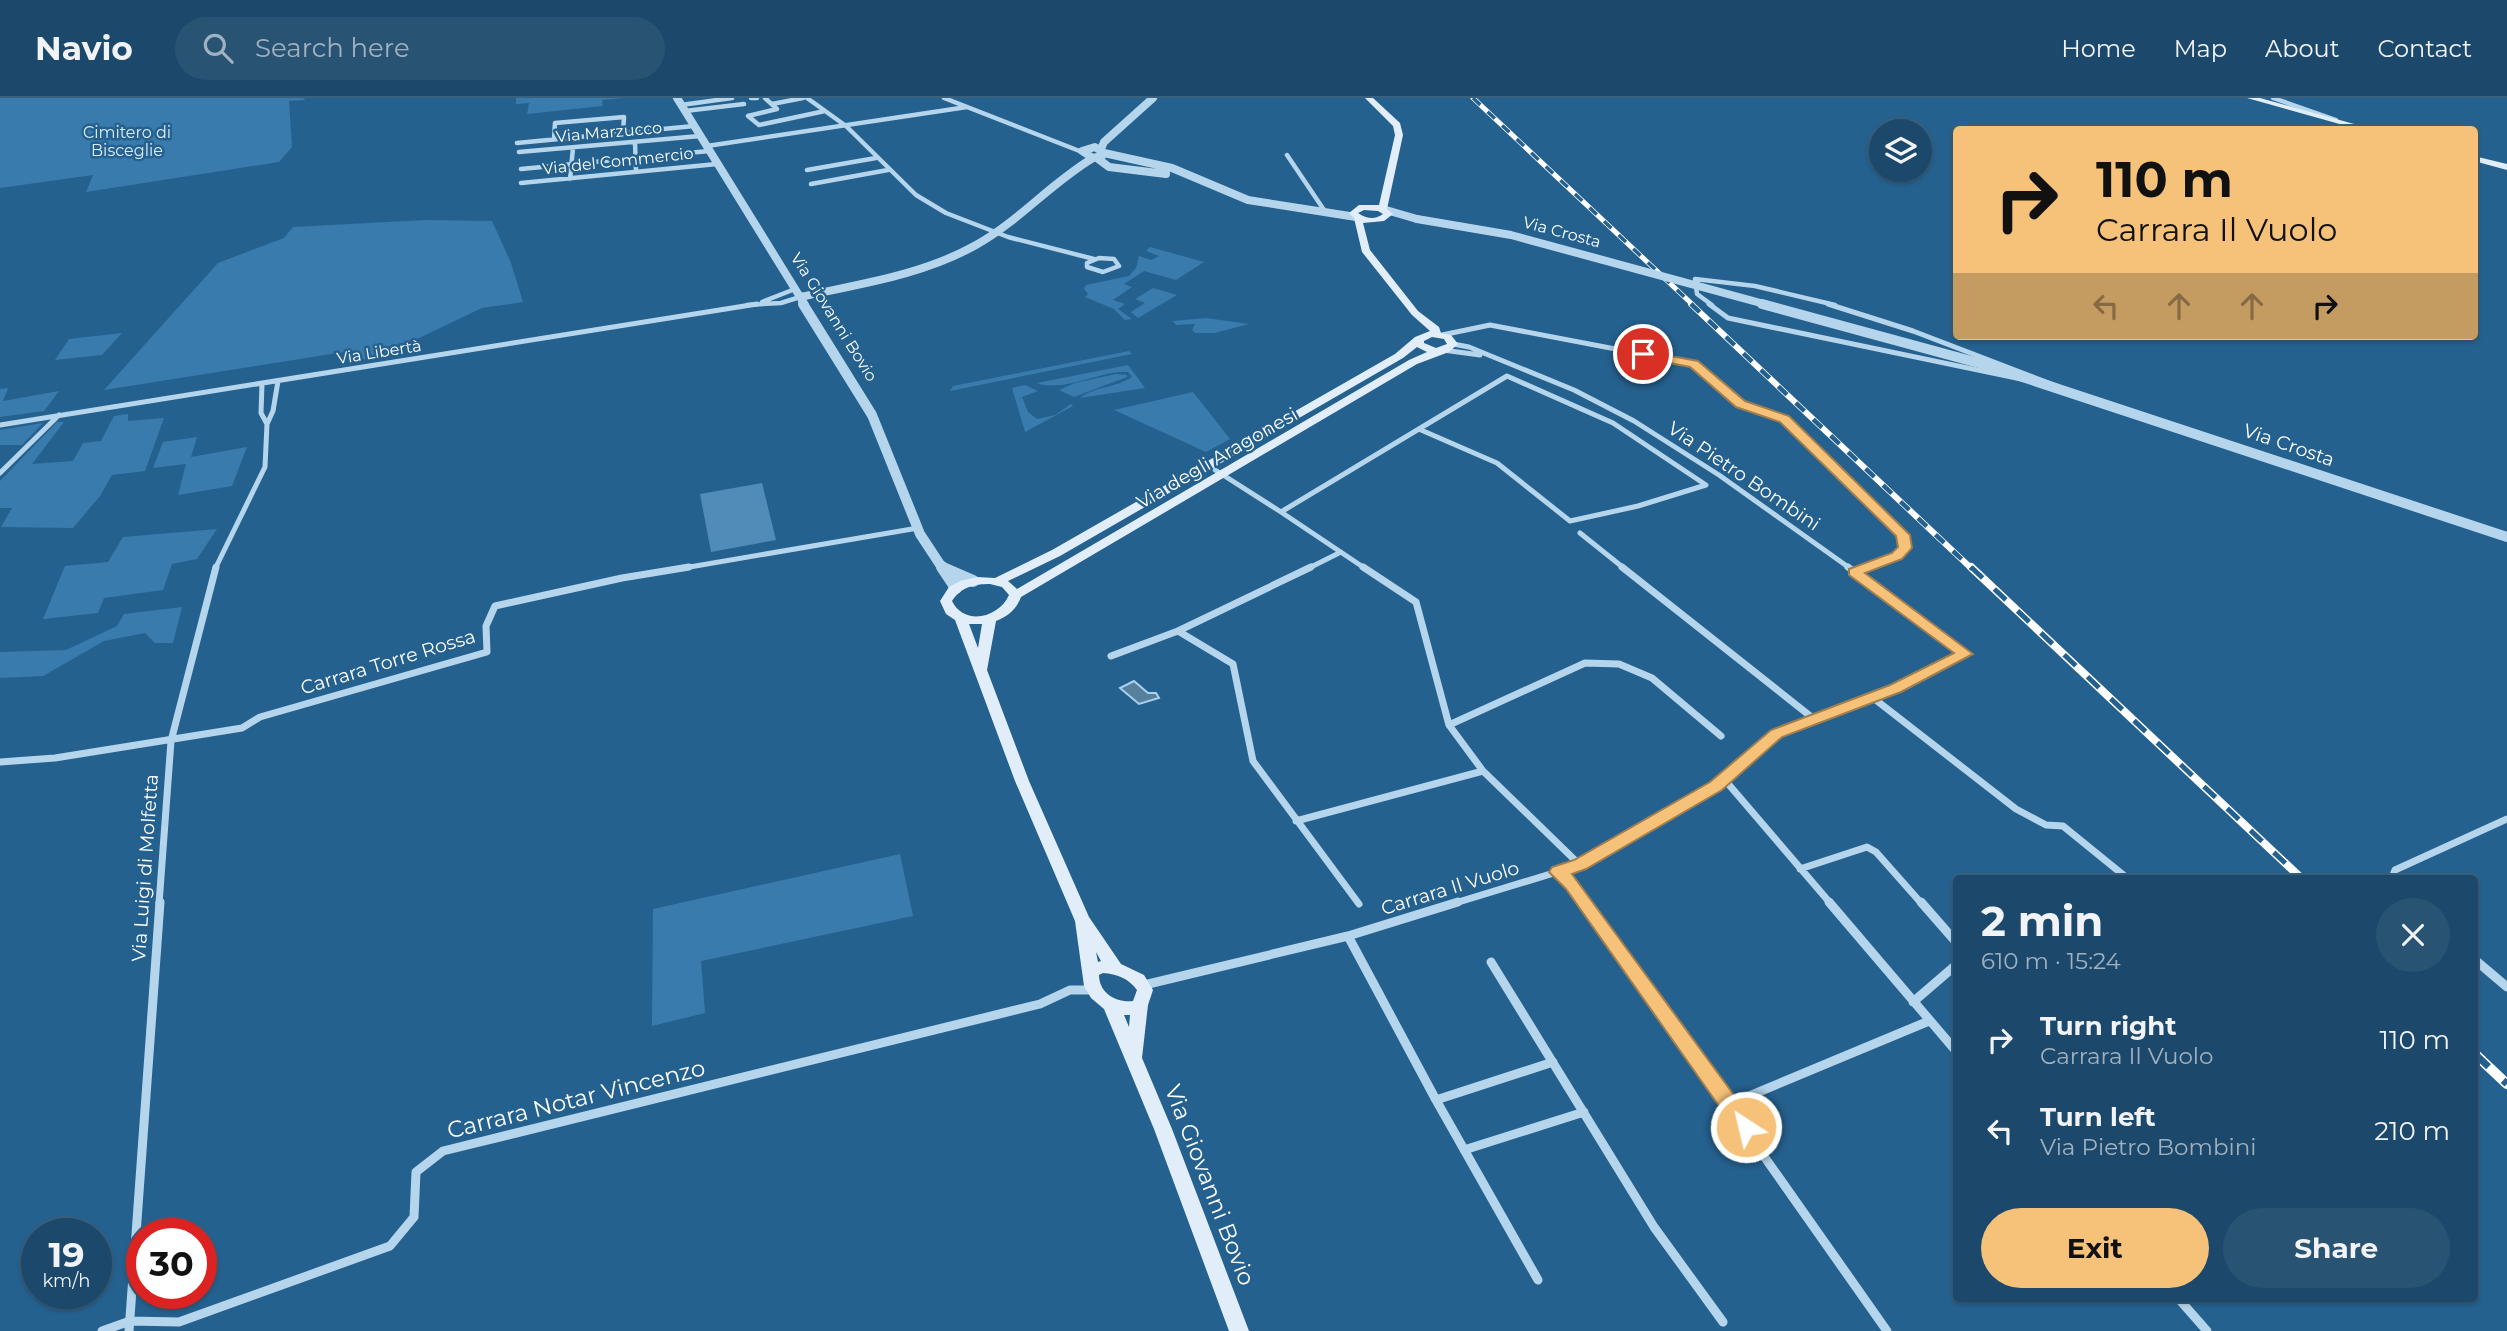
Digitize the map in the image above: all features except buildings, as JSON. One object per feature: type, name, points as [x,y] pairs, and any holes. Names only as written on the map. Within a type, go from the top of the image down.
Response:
[{"type":"main road","points":[[1361,236],[1385,212],[1399,135],[1397,125],[1369,98]]},
{"type":"main road","points":[[2251,98],[2358,126]]},
{"type":"main road","points":[[2478,159],[2507,167]]},
{"type":"main road","points":[[1359,213],[1389,188]]},
{"type":"main road","points":[[1359,213],[1385,212]]},
{"type":"main road","points":[[1359,213],[1376,221]]},
{"type":"main road","points":[[1359,213],[1365,250],[1415,313],[1435,329],[1447,347],[1426,349],[1418,340],[1415,313]]},
{"type":"main road","name":"Via degli Aragonesi","points":[[998,581],[1056,553],[1209,466],[1399,356],[1418,340],[1439,335]]},
{"type":"main road","name":"Via degli Aragonesi","points":[[1015,595],[1413,362],[1447,347]]},
{"type":"main road","points":[[973,581],[998,581],[1006,584],[1015,595],[1009,609],[990,618],[974,620],[952,613],[946,601],[956,588],[973,581]]},
{"type":"main road","points":[[960,617],[1022,781],[1082,919],[1115,968]]},
{"type":"main road","points":[[981,669],[990,618]]},
{"type":"main road","points":[[1082,919],[1091,971],[1088,980],[1112,1007],[1126,1010],[1140,1005]]},
{"type":"main road","points":[[1091,971],[1102,967],[1115,968],[1144,985],[1134,1057]]},
{"type":"main road","name":"Via Giovanni Bovio","points":[[1112,1007],[1134,1057],[1239,1331]]},
{"type":"street","points":[[681,105],[732,98]]},
{"type":"street","points":[[751,98],[757,98]]},
{"type":"street","points":[[765,98],[777,109],[748,116],[759,125],[825,111]]},
{"type":"street","points":[[772,104],[805,98],[845,125],[903,185],[930,204],[996,233],[1020,237],[1094,259],[1110,258],[1118,261],[1119,266],[1109,272],[1092,271],[1086,265],[1094,259]]},
{"type":"street","points":[[944,98],[1064,145],[1172,168],[1248,200],[1305,209],[1359,213]]},
{"type":"street","points":[[797,293],[869,280],[937,263],[970,249],[996,233],[1100,152],[1153,98]]},
{"type":"street","points":[[2273,98],[2337,120]]},
{"type":"street","points":[[681,105],[744,103]]},
{"type":"street","name":"Via Giovanni Bovio","points":[[681,105],[872,415],[919,531],[939,566],[956,588]]},
{"type":"street","points":[[521,169],[708,148],[967,107]]},
{"type":"street","points":[[554,139],[555,123],[624,117],[623,133]]},
{"type":"street","points":[[517,142],[694,126]]},
{"type":"street","name":"Via Marzucco","points":[[519,152],[700,136]]},
{"type":"street","points":[[635,142],[636,172]]},
{"type":"street","points":[[570,179],[573,148]]},
{"type":"street","points":[[1074,170],[1086,151]]},
{"type":"street","points":[[1100,152],[1109,167]]},
{"type":"street","points":[[1287,155],[1324,210]]},
{"type":"street","points":[[807,170],[876,158]]},
{"type":"street","name":"Via del Commercio","points":[[522,183],[717,164]]},
{"type":"street","points":[[1074,170],[1109,167],[1191,178]]},
{"type":"street","points":[[811,184],[888,170]]},
{"type":"street","points":[[1305,209],[1359,213]]},
{"type":"street","name":"Via Crosta","points":[[1385,212],[1522,238],[1986,365],[2507,537]]},
{"type":"street","name":"Via Crosta","points":[[1695,279],[1763,288],[1826,303],[1912,331],[2059,387],[1728,318],[1697,293],[1695,279]]},
{"type":"street","name":"Via Libertà","points":[[0,425],[761,303],[780,303],[797,293]]},
{"type":"street","points":[[1439,335],[1490,325],[1694,364],[1741,404],[1784,419],[1903,535],[1905,548],[1897,556],[1854,572]]},
{"type":"street","points":[[1447,347],[1467,329]]},
{"type":"street","name":"Via Pietro Bombini","points":[[1447,347],[1487,356]]},
{"type":"street","name":"Via Pietro Bombini","points":[[1447,347],[1469,347],[1605,405],[1634,421],[1725,480],[1965,654]]},
{"type":"street","points":[[1281,512],[1507,376],[1613,423],[1706,485],[1639,506],[1570,521],[1497,463],[1421,430]]},
{"type":"street","name":"Via Luigi di Molfetta","points":[[130,1326],[171,741],[215,568],[265,467],[267,424],[274,411],[278,381]]},
{"type":"street","name":"Via Luigi di Molfetta","points":[[262,384],[261,413],[267,424]]},
{"type":"street","points":[[0,473],[59,415]]},
{"type":"street","points":[[1209,466],[1416,602],[1449,725],[1483,771],[1580,865]]},
{"type":"street","name":"Carrara Torre Rossa","points":[[0,762],[55,758],[242,729],[260,717],[487,652],[486,626],[495,606],[622,578],[919,531]]},
{"type":"street","points":[[1580,533],[1814,719]]},
{"type":"street","points":[[1111,656],[1178,631],[1341,552]]},
{"type":"street","points":[[939,566],[973,581]]},
{"type":"street","points":[[1178,631],[1233,664],[1253,761],[1359,904]]},
{"type":"street","name":"Carrara Il Vuolo","points":[[1144,985],[1348,936],[1580,865],[1724,779],[1776,734],[1872,697],[1965,654]]},
{"type":"street","points":[[1449,725],[1560,673],[1585,663],[1597,663],[1619,664],[1651,678],[1721,736]]},
{"type":"street","points":[[1872,697],[2016,809],[2046,825],[2063,826],[2123,875]]},
{"type":"street","points":[[1296,821],[1483,771]]},
{"type":"street","points":[[1724,779],[1953,1048]]},
{"type":"street","points":[[2393,875],[2395,870],[2507,819]]},
{"type":"street","points":[[1800,869],[1867,847],[1876,852],[1953,939]]},
{"type":"street","points":[[1558,872],[1573,885],[1730,1104],[1887,1331]]},
{"type":"street","points":[[1348,936],[1436,1100],[1538,1280]]},
{"type":"street","points":[[1491,962],[1654,1227],[1723,1322]]},
{"type":"street","points":[[2478,962],[2507,987]]},
{"type":"street","points":[[1913,1002],[1953,968]]},
{"type":"street","name":"Carrara Notar Vincenzo","points":[[130,1326],[179,1322],[390,1246],[414,1217],[416,1172],[443,1151],[1040,1004],[1070,990],[1095,990]]},
{"type":"street","points":[[1730,1104],[1929,1020]]},
{"type":"street","points":[[1436,1100],[1553,1062]]},
{"type":"street","points":[[1464,1150],[1584,1111]]},
{"type":"street","points":[[2182,1302],[2207,1331]]},
{"type":"street","points":[[102,1331],[130,1326]]},
{"type":"green space","name":"Cimitero di Bisceglie","points":[[0,98],[305,100],[289,101],[292,147],[279,162],[86,192],[93,175],[0,188]]},
{"type":"green space","points":[[516,98],[624,98],[602,100],[603,106],[527,114],[529,103],[516,104]]},
{"type":"green space","points":[[426,220],[492,221],[511,263],[523,302],[482,308],[396,349],[394,355],[360,360],[357,350],[104,390],[218,263],[284,238],[293,227]]},
{"type":"green space","points":[[1150,247],[1204,262],[1176,280],[1144,271],[1124,284],[1132,287],[1113,300],[1125,304],[1118,309],[1132,319],[1125,320],[1114,309],[1085,297],[1088,294],[1084,289],[1086,285],[1129,276],[1136,268],[1139,256],[1151,260],[1159,256],[1146,251]]},
{"type":"green space","points":[[1153,288],[1177,295],[1138,318],[1131,312],[1145,303],[1135,299]]},
{"type":"green space","points":[[1206,318],[1249,324],[1215,333],[1195,333],[1192,330],[1195,324],[1176,325],[1173,321]]},
{"type":"green space","points":[[122,333],[102,355],[55,360],[69,339]]},
{"type":"green space","points":[[1129,351],[1132,354],[950,391],[953,386]]},
{"type":"green space","points":[[1128,365],[1145,388],[1080,398],[1092,391],[1126,381],[1132,377],[1128,372],[1110,373],[1057,385],[1037,383]]},
{"type":"green space","points":[[1116,374],[1127,377],[1074,397],[1059,390],[1075,383]]},
{"type":"green space","points":[[1025,385],[1038,391],[1022,397],[1028,412],[1037,419],[1055,415],[1071,404],[1073,406],[1025,432],[1012,388]]},
{"type":"green space","points":[[8,388],[3,401],[59,391],[44,411],[0,417],[0,389]]},
{"type":"green space","points":[[1193,392],[1230,439],[1206,452],[1114,410]]},
{"type":"green space","points":[[128,414],[128,421],[164,418],[145,471],[112,475],[100,496],[73,528],[1,527],[12,508],[0,508],[0,481],[57,422],[64,422],[32,464],[73,461],[83,443],[101,441],[114,416]]},
{"type":"green space","points":[[43,423],[22,445],[0,445],[0,430]]},
{"type":"green space","points":[[197,437],[191,457],[247,447],[232,486],[178,495],[186,464],[153,468],[163,442]]},
{"type":"green space","points":[[217,529],[197,559],[172,564],[163,590],[104,598],[98,613],[43,619],[65,566],[108,562],[123,537]]},
{"type":"green space","points":[[182,607],[173,643],[155,643],[145,633],[104,641],[43,676],[0,678],[0,652],[66,650],[117,626],[124,614]]},
{"type":"green space","points":[[900,854],[913,916],[701,961],[705,1013],[652,1026],[653,909]]},
{"type":"shaded area","points":[[1134,681],[1148,693],[1156,693],[1159,698],[1139,704],[1120,688]]},
{"type":"railway","points":[[1473,98],[1693,305]]},
{"type":"railway","points":[[1691,304],[1972,569]]},
{"type":"railway","points":[[1971,567],[2298,875]]},
{"type":"railway","points":[[2478,1057],[2507,1084]]},
{"type":"route","points":[[1643,354],[1694,364],[1741,404],[1784,419],[1903,535],[1905,548],[1897,556],[1854,572],[1965,654],[1895,688],[1776,734],[1716,786],[1580,865],[1558,872],[1573,885],[1746,1127]]}]
